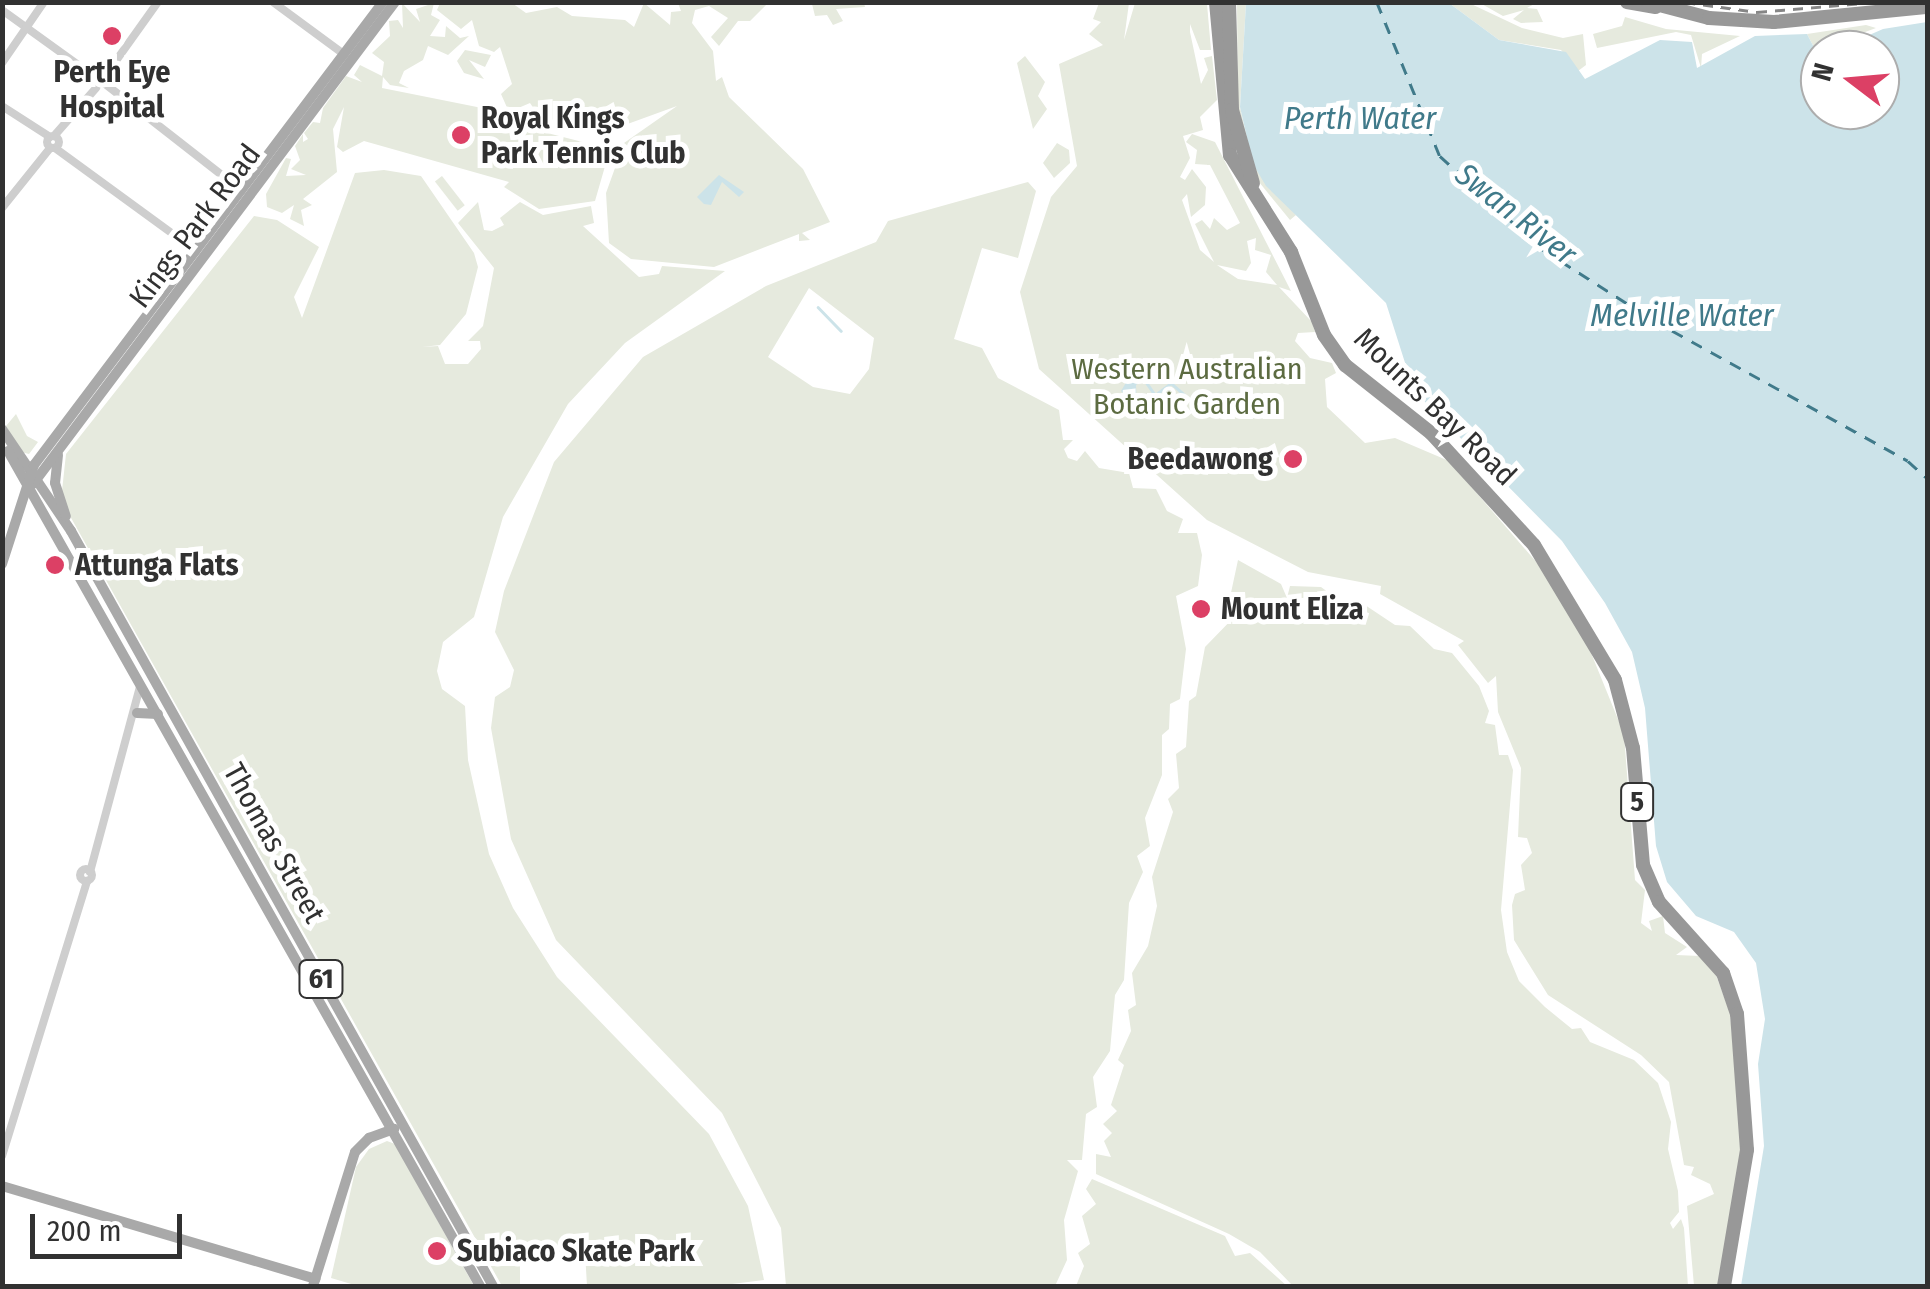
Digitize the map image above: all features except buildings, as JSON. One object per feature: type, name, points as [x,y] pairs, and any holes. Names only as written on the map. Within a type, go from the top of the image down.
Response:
[{"type":"highway","name":"Mounts Bay Road","points":[[1216,2],[1230,154],[1291,252],[1324,335],[1344,365],[1431,433],[1534,545],[1615,680],[1634,748],[1642,866],[1659,902],[1723,973],[1736,1014],[1748,1150],[1727,1286]]},
{"type":"highway","name":"Mounts Bay Road","points":[[1230,2],[1232,110],[1241,158],[1297,250],[1336,340],[1360,369],[1472,463],[1539,539],[1584,605],[1624,682],[1638,738],[1651,870],[1667,901],[1719,954],[1742,1009],[1753,1156],[1727,1286]]},
{"type":"highway","points":[[1626,2],[1774,22],[1923,8]]},
{"type":"highway","points":[[1648,2],[1672,10]]},
{"type":"main road","name":"Kings Park Road","points":[[30,480],[80,421],[383,2]]},
{"type":"main road","name":"Kings Park Road","points":[[245,193],[344,72],[395,2]]},
{"type":"main road","name":"Kings Park Road","points":[[30,480],[40,456],[200,254]]},
{"type":"main road","points":[[71,531],[54,470],[80,421]]},
{"type":"main road","name":"Thomas Street","points":[[2,428],[45,512],[480,1286]]},
{"type":"main road","name":"Thomas Street","points":[[2,442],[71,531],[493,1286]]},
{"type":"main road","points":[[17,453],[40,456]]},
{"type":"main road","points":[[2,564],[11,536],[12,514],[30,480]]},
{"type":"main road","points":[[12,514],[33,505],[45,512]]},
{"type":"main road","points":[[135,717],[159,714]]},
{"type":"main road","points":[[2,1188],[317,1284],[350,1172],[397,1115]]},
{"type":"main road","points":[[390,1128],[405,1129]]},
{"type":"street","points":[[2,64],[44,2]]},
{"type":"street","points":[[2,208],[158,2]]},
{"type":"street","points":[[273,2],[344,55],[358,52]]},
{"type":"street","points":[[2,10],[245,193]]},
{"type":"street","points":[[344,55],[344,72]]},
{"type":"street","points":[[2,106],[200,254]]},
{"type":"street","points":[[2,1156],[144,686],[141,656]]},
{"type":"green space","points":[[402,3],[420,22],[416,9],[434,3],[431,15],[440,20],[430,36],[445,37],[446,26],[460,38],[469,36],[448,55],[428,46],[423,60],[404,71],[399,83],[409,88],[390,85],[383,77],[382,88],[502,112],[516,125],[610,149],[595,201],[539,209],[504,187],[509,182],[364,141],[343,152],[337,147],[344,107],[333,129],[337,172],[303,199],[312,205],[301,210],[304,226],[290,219],[294,205],[282,213],[267,207],[266,194],[286,158],[291,159],[286,176],[306,175],[291,169],[300,160],[295,146],[303,134],[303,142],[308,139],[304,133],[313,122],[320,123],[323,108],[346,76],[362,82],[354,75],[360,65],[382,76],[384,62],[372,53],[390,36],[389,21],[398,20],[403,28]]},
{"type":"green space","points":[[440,3],[512,3],[526,13],[557,7],[572,16],[625,20],[634,27],[644,3],[670,25],[671,12],[681,11],[678,3],[768,3],[750,21],[738,21],[719,46],[711,37],[728,18],[709,6],[695,10],[692,23],[713,51],[716,81],[722,77],[729,97],[803,169],[830,222],[802,233],[810,240],[799,241],[799,234],[714,267],[631,259],[609,243],[606,193],[624,143],[677,106],[600,134],[541,119],[530,103],[509,112],[501,94],[512,84],[500,47],[494,52],[479,46],[472,20],[461,29],[437,10]]},
{"type":"green space","points":[[864,3],[865,7],[836,9],[843,21],[833,25],[827,15],[815,16],[812,4]]},
{"type":"green space","name":"Western Australian Botanic Garden","points":[[1099,3],[1129,3],[1124,40],[1135,3],[1207,4],[1211,50],[1200,50],[1190,24],[1190,32],[1201,84],[1208,70],[1204,58],[1212,56],[1217,100],[1200,117],[1203,130],[1183,136],[1190,158],[1180,177],[1185,180],[1192,169],[1206,187],[1205,205],[1191,217],[1187,194],[1182,200],[1200,250],[1214,262],[1195,224],[1202,220],[1210,229],[1214,218],[1227,230],[1240,223],[1210,165],[1195,164],[1197,150],[1186,142],[1192,134],[1215,142],[1291,291],[1279,287],[1312,322],[1315,332],[1298,333],[1295,341],[1310,358],[1332,363],[1336,373],[1325,379],[1327,407],[1365,443],[1395,438],[1449,461],[1544,571],[1587,643],[1624,734],[1635,880],[1645,890],[1641,923],[1652,931],[1649,921],[1663,916],[1665,933],[1687,947],[1676,955],[1700,956],[1716,975],[1730,1013],[1742,1148],[1722,1286],[1694,1286],[1687,1206],[1714,1194],[1710,1184],[1691,1175],[1694,1167],[1684,1165],[1669,1082],[1641,1055],[1548,995],[1514,940],[1512,905],[1515,894],[1525,890],[1521,865],[1532,853],[1527,838],[1518,837],[1521,768],[1498,712],[1496,676],[1488,683],[1458,645],[1464,641],[1380,594],[1381,586],[1308,572],[1207,520],[1039,369],[1020,292],[1051,197],[1077,166],[1059,64],[1103,45],[1089,34],[1101,22],[1093,19]],"holes":[[[1256,238],[1255,250],[1271,255],[1266,272],[1277,285],[1238,279],[1217,265],[1246,271],[1251,263],[1247,241]]]},
{"type":"green space","points":[[1237,3],[1246,3],[1240,107],[1253,164],[1296,215],[1290,220],[1259,182],[1238,122]]},
{"type":"green space","points":[[1449,3],[1469,3],[1522,28],[1563,38],[1583,34],[1586,65],[1578,71],[1561,50],[1499,40]]},
{"type":"green space","points":[[1480,3],[1536,3],[1527,8],[1537,9],[1543,22],[1521,23],[1513,19],[1524,10],[1503,16]]},
{"type":"green space","points":[[1625,17],[1666,29],[1740,36],[1702,54],[1701,68],[1691,35],[1676,32],[1597,48],[1593,34],[1622,26]]},
{"type":"green space","points":[[1866,25],[1876,28],[1871,30],[1833,30]]},
{"type":"green space","points":[[465,50],[491,55],[485,67],[469,60],[484,79],[464,73],[457,61]]},
{"type":"green space","points":[[1025,56],[1045,82],[1038,96],[1047,109],[1033,129],[1017,63]]},
{"type":"green space","points":[[1057,143],[1069,150],[1070,163],[1054,178],[1043,163]]},
{"type":"green space","points":[[384,170],[421,176],[474,253],[478,267],[466,314],[440,345],[422,347],[438,346],[445,364],[468,364],[481,349],[480,341],[468,341],[483,326],[494,268],[458,223],[478,202],[484,230],[492,231],[504,225],[500,218],[520,202],[543,215],[591,206],[594,223],[583,226],[639,277],[659,274],[662,266],[725,271],[625,343],[568,404],[503,517],[474,617],[443,642],[437,671],[442,689],[465,706],[468,760],[489,854],[513,908],[557,977],[709,1134],[748,1206],[764,1280],[724,1285],[740,1286],[587,1286],[585,1252],[520,1251],[520,1286],[502,1286],[61,500],[66,454],[254,216],[277,220],[319,247],[294,297],[302,318],[355,173]]},
{"type":"green space","points":[[442,176],[465,205],[458,211],[435,182]]},
{"type":"green space","points":[[1028,182],[1036,191],[1018,258],[982,248],[954,339],[982,348],[998,378],[1059,410],[1063,440],[1073,440],[1064,449],[1068,458],[1077,461],[1085,451],[1099,468],[1129,473],[1133,488],[1156,489],[1167,511],[1183,519],[1178,533],[1197,533],[1202,555],[1198,586],[1176,596],[1186,649],[1180,699],[1170,704],[1169,729],[1162,735],[1162,775],[1145,818],[1150,846],[1137,856],[1143,872],[1129,903],[1124,980],[1115,995],[1110,1051],[1093,1077],[1097,1107],[1086,1114],[1082,1160],[1067,1160],[1078,1171],[1064,1220],[1067,1260],[1055,1286],[786,1286],[781,1228],[722,1113],[556,940],[511,839],[491,728],[495,697],[510,687],[514,670],[495,632],[504,591],[554,462],[643,357],[766,286],[876,242],[888,221]],"holes":[[[809,288],[874,338],[869,369],[850,394],[813,387],[768,357]]]},
{"type":"green space","points":[[16,414],[27,436],[38,442],[29,454],[21,452],[6,426]]},
{"type":"green space","points":[[1238,560],[1281,584],[1287,598],[1290,586],[1321,587],[1348,607],[1359,601],[1395,625],[1410,626],[1434,649],[1452,653],[1479,686],[1489,711],[1485,723],[1495,725],[1499,755],[1508,755],[1513,770],[1501,910],[1507,952],[1519,981],[1545,1007],[1572,1029],[1581,1028],[1590,1042],[1634,1060],[1658,1083],[1671,1122],[1668,1149],[1678,1191],[1679,1212],[1670,1223],[1673,1229],[1681,1219],[1684,1228],[1688,1286],[1293,1286],[1260,1252],[1229,1234],[1096,1174],[1096,1154],[1111,1157],[1104,1141],[1112,1133],[1103,1124],[1117,1111],[1111,1105],[1124,1065],[1118,1060],[1131,1031],[1128,1010],[1136,1005],[1132,973],[1148,946],[1157,906],[1152,877],[1173,812],[1168,799],[1179,788],[1176,754],[1186,747],[1189,701],[1196,696],[1205,647],[1238,613],[1229,602]]},
{"type":"green space","points":[[387,1141],[395,1144],[474,1286],[358,1286],[331,1278],[356,1167],[369,1149]]},
{"type":"green space","points":[[1092,1179],[1225,1236],[1235,1256],[1250,1253],[1287,1286],[1076,1286],[1084,1266],[1078,1253],[1090,1244],[1082,1216],[1096,1204],[1086,1189]]},
{"type":"water","name":"Melville Water","points":[[1246,3],[1449,3],[1499,40],[1566,52],[1585,79],[1660,40],[1692,42],[1697,68],[1755,36],[1800,34],[1800,130],[1900,130],[1900,30],[1881,30],[1927,22],[1927,1286],[1741,1286],[1764,1146],[1758,1064],[1765,1019],[1756,963],[1734,932],[1696,916],[1667,882],[1656,846],[1645,708],[1632,652],[1605,603],[1562,541],[1414,391],[1386,303],[1266,186],[1253,164],[1240,107]]},
{"type":"water","points":[[719,175],[744,192],[739,197],[722,182],[711,205],[704,204],[697,197]]},
{"type":"water","points":[[1130,376],[1144,379],[1136,385],[1137,407],[1121,391]]},
{"type":"waterway","points":[[818,307],[841,331]]},
{"type":"waterway","points":[[1144,379],[1155,395],[1171,383],[1188,398]]},
{"type":"waterway","points":[[1198,404],[1207,403]]},
{"type":"waterway","points":[[1228,409],[1235,409]]},
{"type":"ferry route","points":[[1377,2],[1440,156],[1542,249],[1653,320],[1908,461],[1928,479]]},
{"type":"railway","points":[[1685,2],[1757,12],[1875,2]]},
{"type":"place","name":"Perth Eye Hospital","points":[[112,36]]},
{"type":"place","name":"Royal Kings Park Tennis Club","points":[[461,135]]},
{"type":"place","name":"Beedawong","points":[[1293,459]]},
{"type":"place","name":"Attunga Flats","points":[[55,565]]},
{"type":"place","name":"Mount Eliza","points":[[1201,609]]},
{"type":"place","name":"Subiaco Skate Park","points":[[437,1251]]},
{"type":"water label","name":"Perth Water","points":[[1360,118]]},
{"type":"water label","name":"Swan River","points":[[1516,214]]}]
